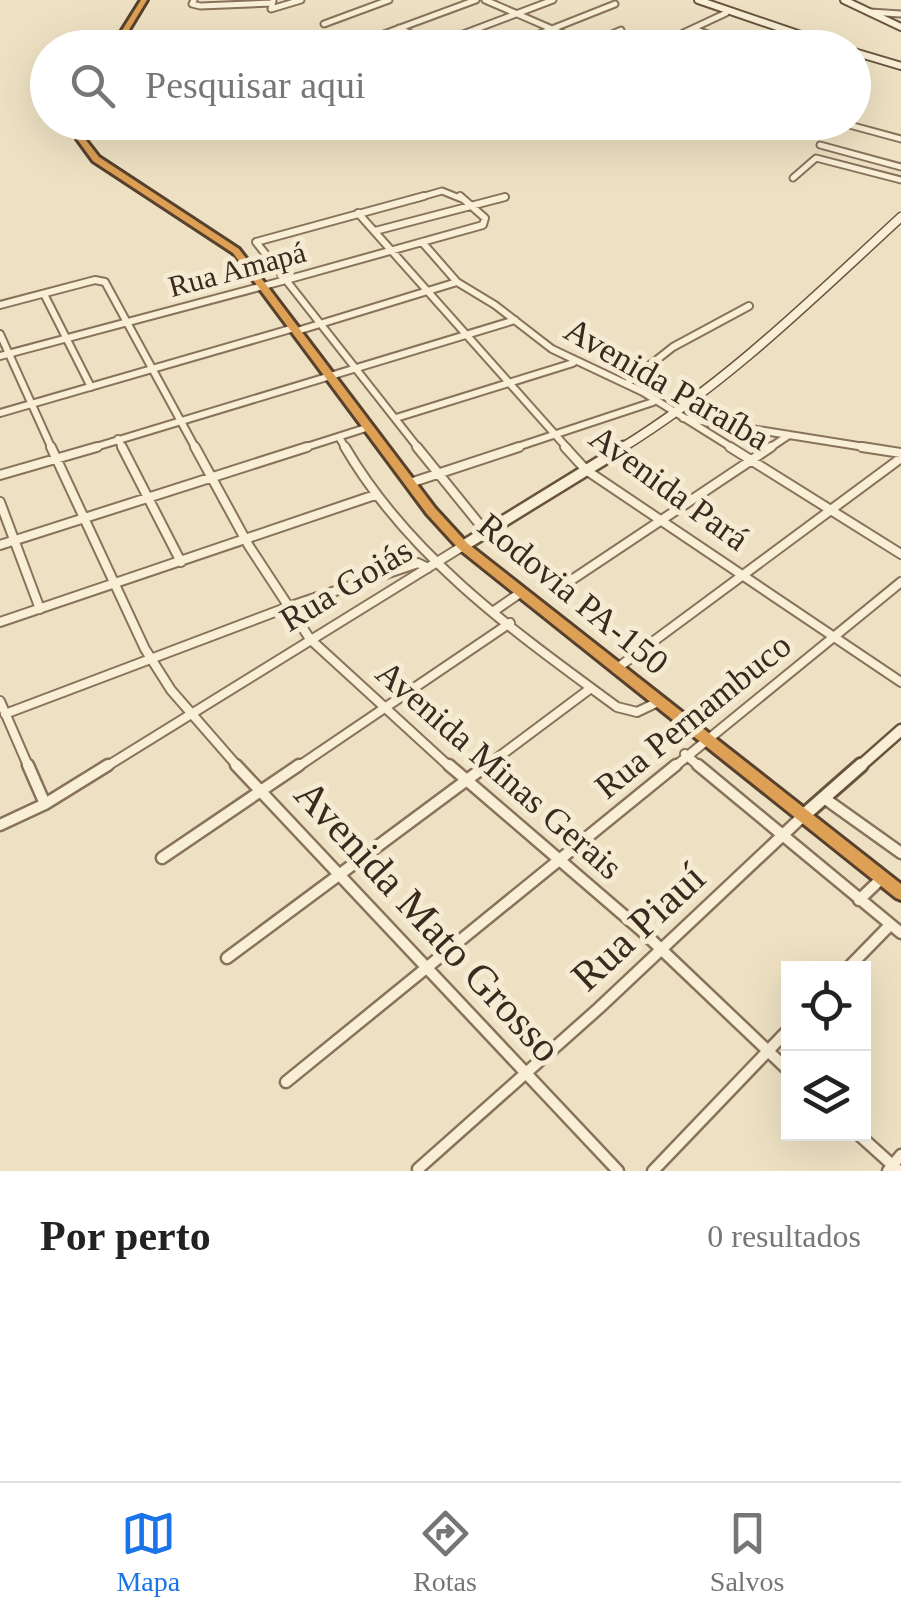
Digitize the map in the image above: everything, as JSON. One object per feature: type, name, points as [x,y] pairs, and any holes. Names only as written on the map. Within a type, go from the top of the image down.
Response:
[{"type":"highway","points":[[125,30],[144,0]]},
{"type":"highway","name":"Rodovia PA-150","points":[[82,140],[96,159],[225,241],[264,286],[410,483],[463,546],[901,893]]},
{"type":"street","points":[[194,0],[196,6],[302,0]]},
{"type":"street","points":[[394,30],[476,0]]},
{"type":"street","points":[[485,0],[552,29],[615,4]]},
{"type":"street","points":[[476,30],[552,0]]},
{"type":"street","points":[[689,0],[775,30]]},
{"type":"street","points":[[698,0],[786,30]]},
{"type":"street","points":[[844,0],[901,27]]},
{"type":"street","points":[[324,24],[389,1]]},
{"type":"street","points":[[870,12],[901,14]]},
{"type":"street","points":[[694,29],[726,13]]},
{"type":"street","points":[[399,28],[403,30]]},
{"type":"street","points":[[871,60],[901,67]]},
{"type":"street","points":[[871,130],[901,138]]},
{"type":"street","points":[[820,145],[901,167]]},
{"type":"street","points":[[793,178],[816,158],[901,180]]},
{"type":"street","points":[[472,206],[454,191],[358,212],[256,241],[485,531]]},
{"type":"street","points":[[375,232],[505,198]]},
{"type":"street","name":"Rua Amapá","points":[[4,354],[484,223],[485,218],[472,206]]},
{"type":"street","name":"Avenida Pará","points":[[358,212],[586,470],[901,682]]},
{"type":"street","name":"Rua Goiás","points":[[0,826],[44,804],[485,531],[680,416],[755,353],[901,218]]},
{"type":"street","name":"Avenida Paraíba","points":[[422,242],[457,282],[574,362],[648,394],[653,402],[901,554]]},
{"type":"street","points":[[0,306],[103,280],[182,420]]},
{"type":"street","points":[[0,413],[457,282]]},
{"type":"street","points":[[44,294],[90,387]]},
{"type":"street","points":[[626,384],[673,348],[749,306]]},
{"type":"street","points":[[0,475],[333,378],[514,320]]},
{"type":"street","points":[[0,334],[4,354],[113,584]]},
{"type":"street","points":[[396,418],[574,362]]},
{"type":"street","points":[[410,483],[653,402]]},
{"type":"street","points":[[680,416],[901,455]]},
{"type":"street","name":"Avenida Minas Gerais","points":[[182,420],[246,539],[310,639],[467,782],[642,930],[658,950],[781,1063]]},
{"type":"street","points":[[0,546],[369,427]]},
{"type":"street","points":[[567,583],[789,435]]},
{"type":"street","points":[[340,437],[375,495],[433,565],[616,707],[643,711],[658,702]]},
{"type":"street","points":[[118,439],[180,562]]},
{"type":"street","points":[[616,669],[901,455]]},
{"type":"street","points":[[0,622],[375,495]]},
{"type":"street","points":[[0,502],[40,608]]},
{"type":"street","points":[[6,714],[288,608],[418,564],[433,565]]},
{"type":"street","name":"Rua Pernambuco","points":[[286,1082],[901,582]]},
{"type":"street","name":"Avenida Mato Grosso","points":[[113,584],[151,659],[192,714],[618,1171]]},
{"type":"street","points":[[494,612],[520,593]]},
{"type":"street","points":[[162,858],[510,623]]},
{"type":"street","points":[[226,958],[591,688]]},
{"type":"street","points":[[0,701],[44,804]]},
{"type":"street","name":"Rua Piauí","points":[[418,1169],[901,730]]},
{"type":"street","points":[[685,754],[782,839],[859,900],[869,903],[901,933]]},
{"type":"street","points":[[824,798],[901,853]]},
{"type":"street","points":[[859,900],[882,878]]},
{"type":"street","points":[[855,961],[890,925]]},
{"type":"street","points":[[653,1171],[781,1037]]},
{"type":"street","points":[[866,1141],[895,1166]]}]
